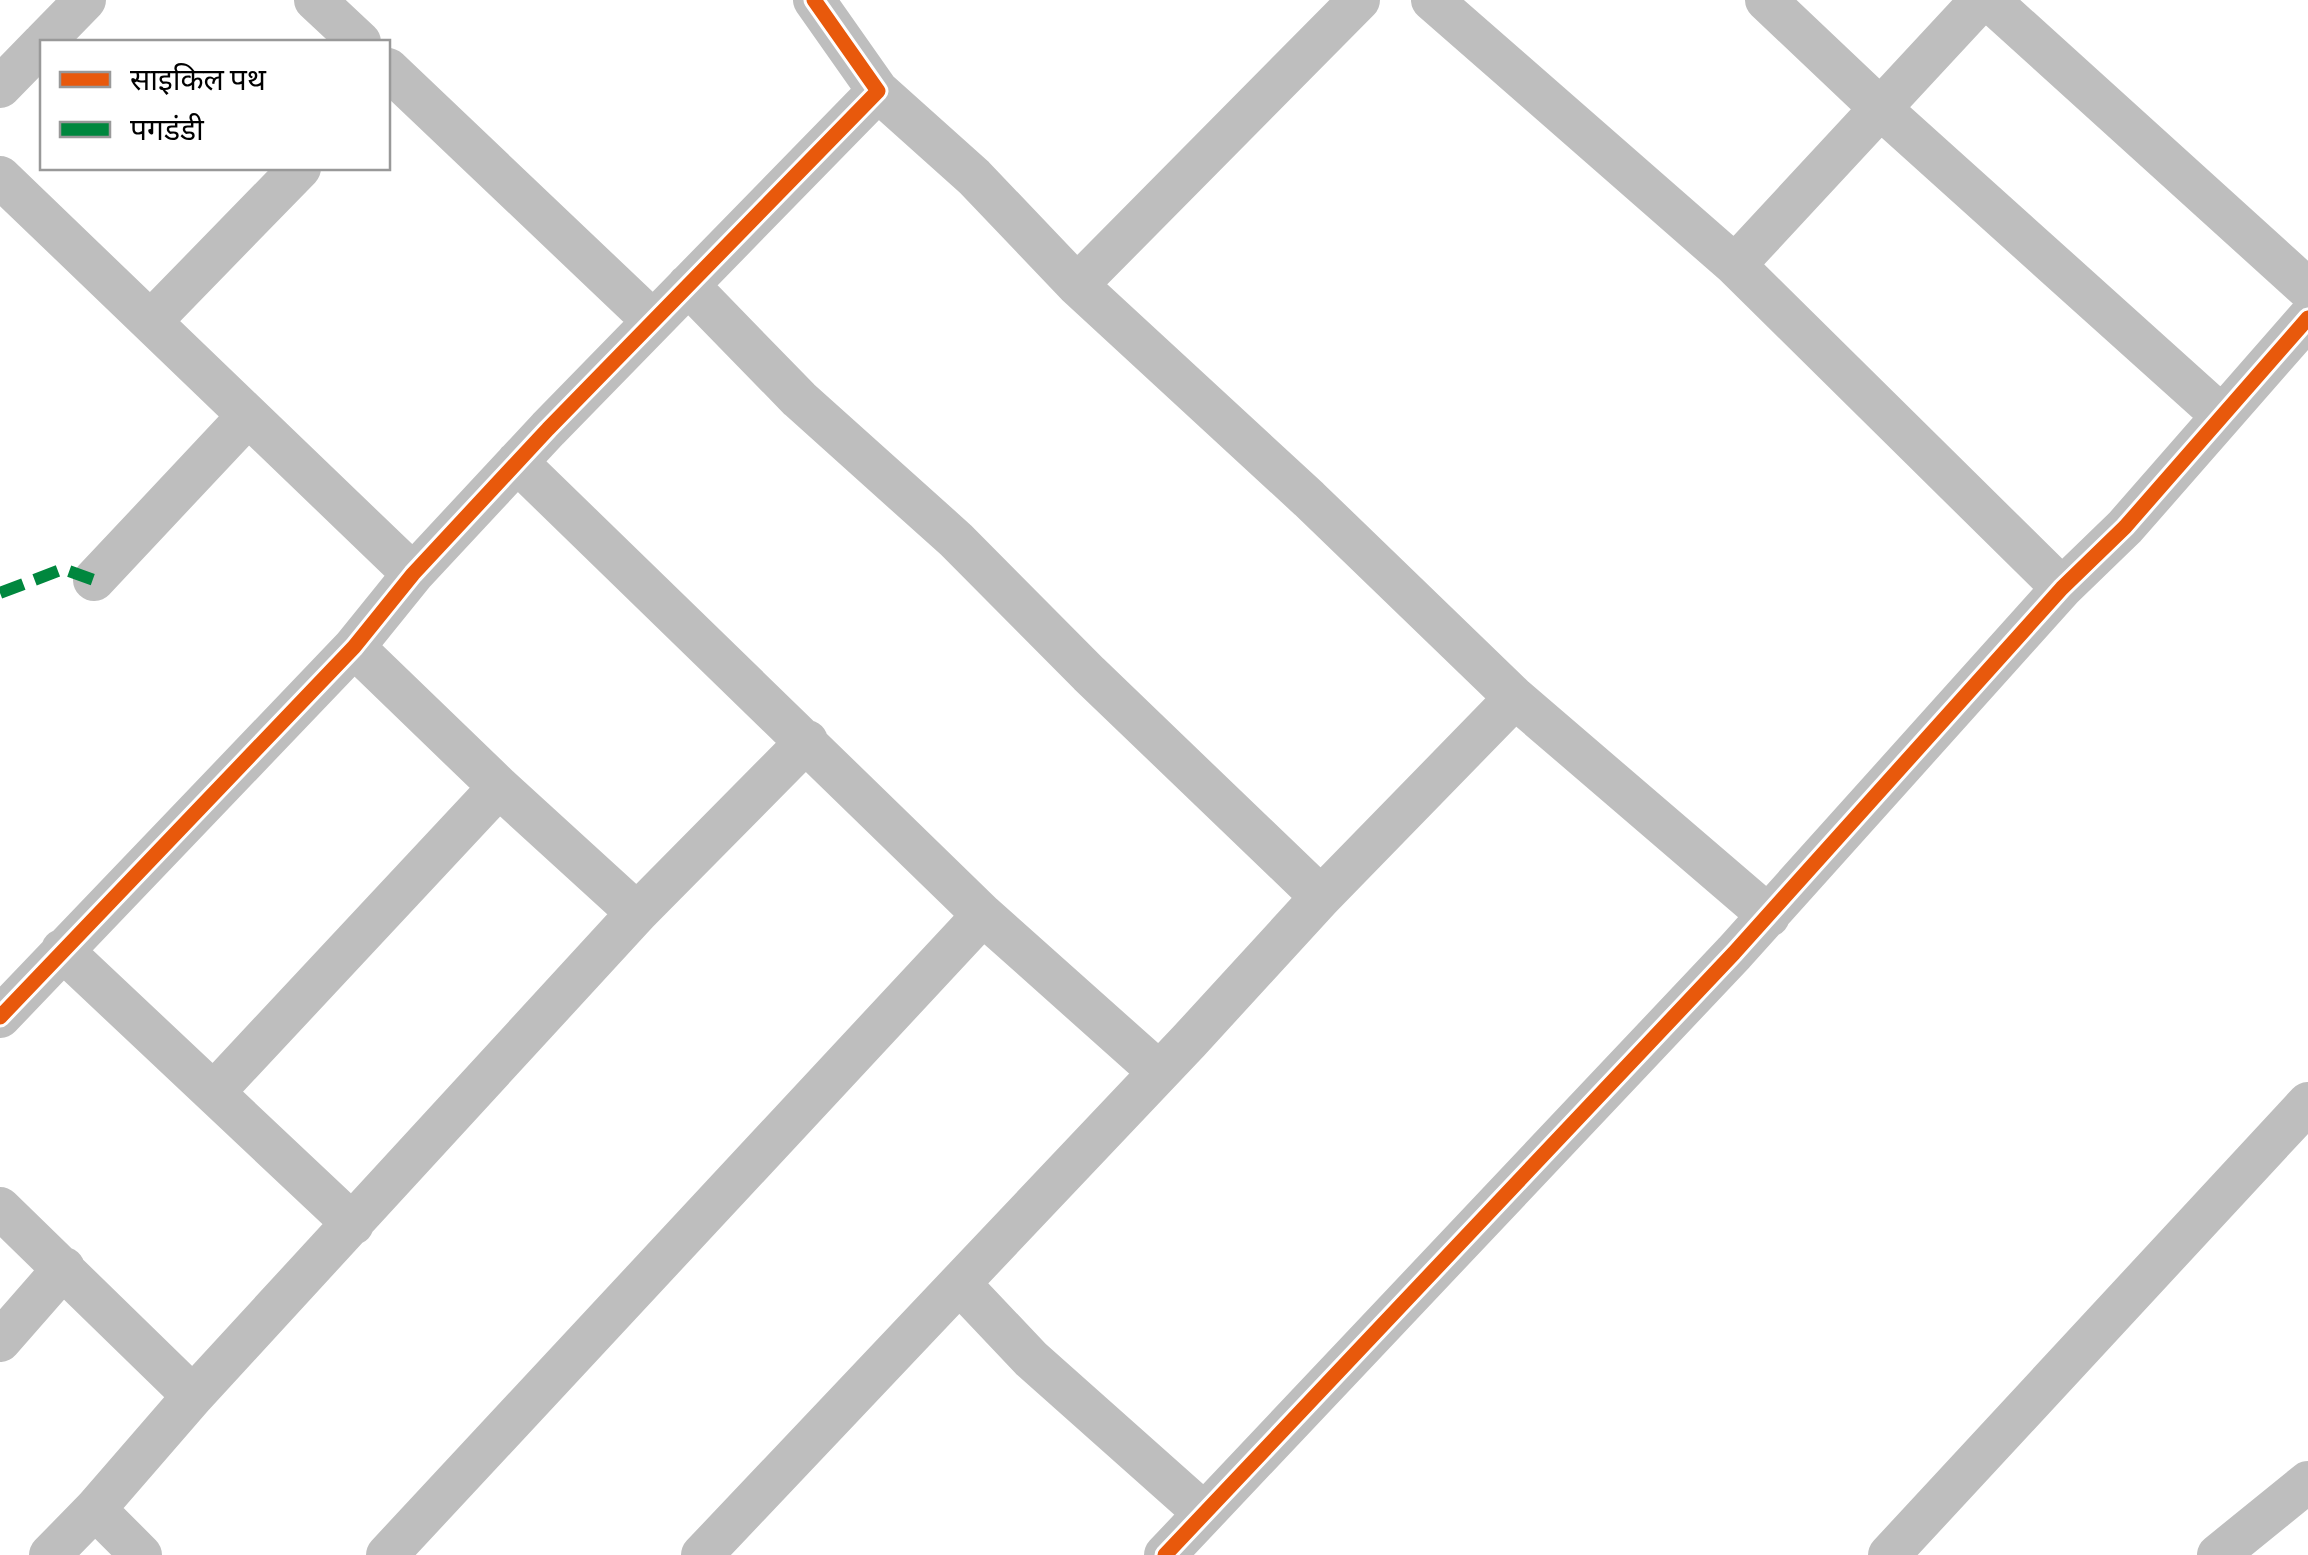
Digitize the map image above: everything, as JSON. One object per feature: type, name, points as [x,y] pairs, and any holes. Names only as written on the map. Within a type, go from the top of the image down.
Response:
[{"type":"street","points":[[46,40],[85,0]]},
{"type":"street","points":[[315,0],[358,40]]},
{"type":"street","points":[[814,0],[878,91],[974,176],[1076,285],[1309,499],[1515,698],[1769,916]]},
{"type":"street","points":[[1076,285],[1359,0]]},
{"type":"street","points":[[1432,0],[1735,265],[2062,588]]},
{"type":"street","points":[[1766,0],[1881,109],[2221,415]]},
{"type":"street","points":[[1735,265],[1985,0],[2308,289]]},
{"type":"street","points":[[0,87],[40,46]]},
{"type":"street","points":[[390,74],[653,320]]},
{"type":"street","points":[[0,1016],[354,647],[412,574],[517,462],[878,91]]},
{"type":"street","points":[[150,322],[298,170]]},
{"type":"street","points":[[0,177],[412,574]]},
{"type":"street","points":[[688,285],[799,399],[956,540],[1321,897]]},
{"type":"street","points":[[1165,1555],[1769,916],[2062,588],[2125,527],[2308,318]]},
{"type":"street","points":[[94,580],[248,416]]},
{"type":"street","points":[[517,462],[983,915],[1159,1072]]},
{"type":"street","points":[[354,647],[498,787],[637,913]]},
{"type":"street","points":[[702,1555],[1321,897],[1515,698]]},
{"type":"street","points":[[50,1555],[637,913],[807,742]]},
{"type":"street","points":[[216,1091],[498,787]]},
{"type":"street","points":[[387,1555],[983,915]]},
{"type":"street","points":[[62,950],[353,1224]]},
{"type":"street","points":[[1889,1555],[2308,1103]]},
{"type":"street","points":[[0,1208],[193,1396]]},
{"type":"street","points":[[0,1341],[64,1268]]},
{"type":"street","points":[[960,1284],[1031,1360],[1204,1513]]},
{"type":"street","points":[[2218,1555],[2308,1482]]},
{"type":"street","points":[[95,1510],[141,1555]]},
{"type":"marked path","points":[[0,593],[63,569],[94,580]]},
{"type":"cycle path","points":[[0,1017],[354,647],[413,574],[548,429],[878,91],[814,0]]},
{"type":"cycle path","points":[[1165,1555],[1734,953],[2062,588],[2125,527],[2308,318]]}]
